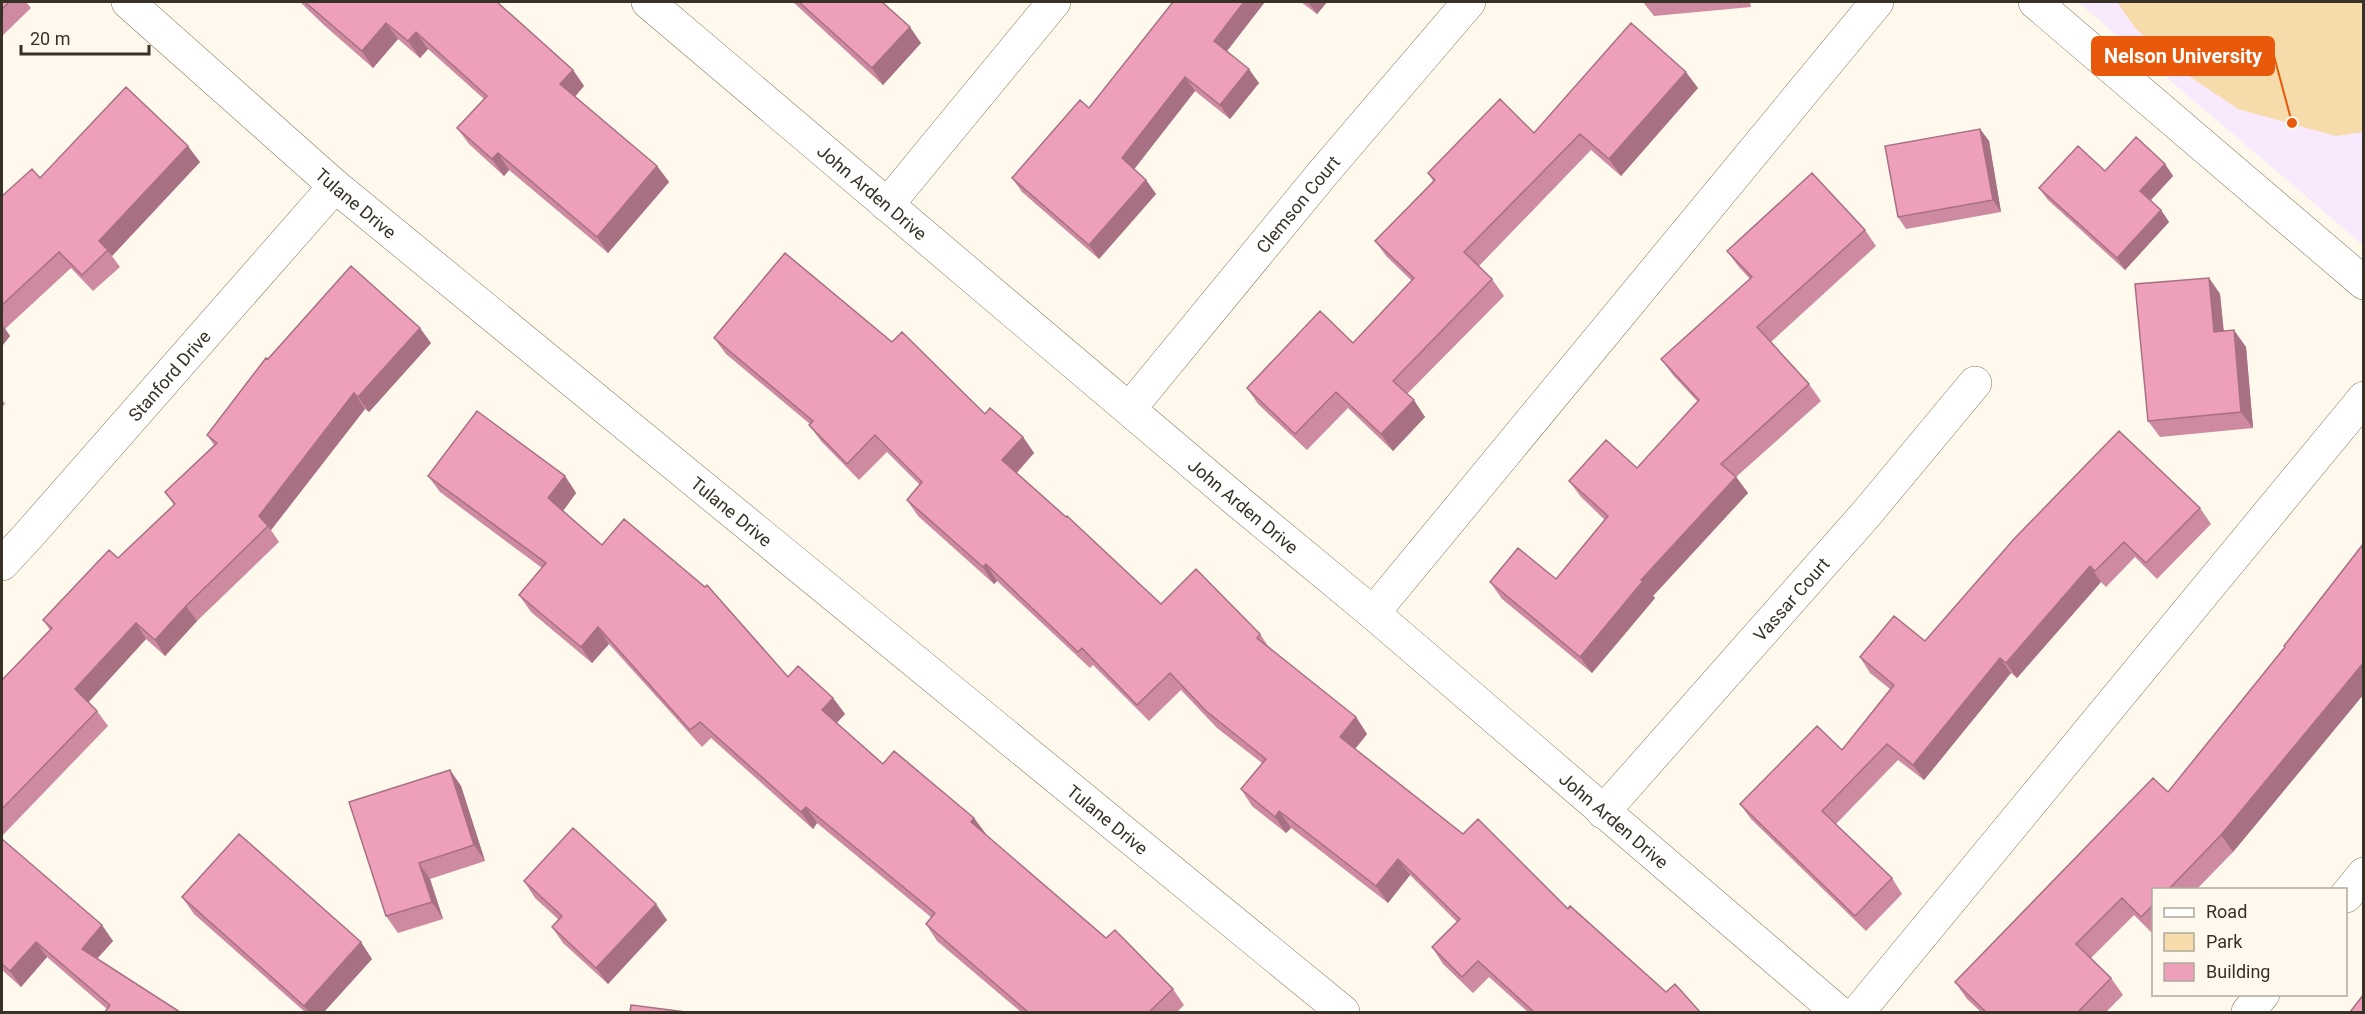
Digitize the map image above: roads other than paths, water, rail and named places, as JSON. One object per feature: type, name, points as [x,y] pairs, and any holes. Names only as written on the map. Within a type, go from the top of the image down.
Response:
[{"type":"street","name":"Tulane Drive","points":[[128,2],[335,186],[1324,1007]]},
{"type":"street","name":"John Arden Drive","points":[[649,2],[1235,499],[1373,613],[1838,1012]]},
{"type":"street","points":[[887,205],[1054,2]]},
{"type":"street","name":"Clemson Court","points":[[1130,408],[1323,173],[1469,2]]},
{"type":"street","points":[[1373,613],[1877,2]]},
{"type":"street","points":[[2035,2],[2364,283]]},
{"type":"street","name":"Stanford Drive","points":[[2,564],[335,186]]},
{"type":"street","name":"Vassar Court","points":[[1603,812],[1867,513],[1975,383]]},
{"type":"street","points":[[1858,1012],[2364,398]]},
{"type":"street","points":[[2347,895],[2364,874]]},
{"type":"street","points":[[2248,1012],[2261,996]]},
{"type":"place","name":"Nelson University","points":[[2292,123]]}]
